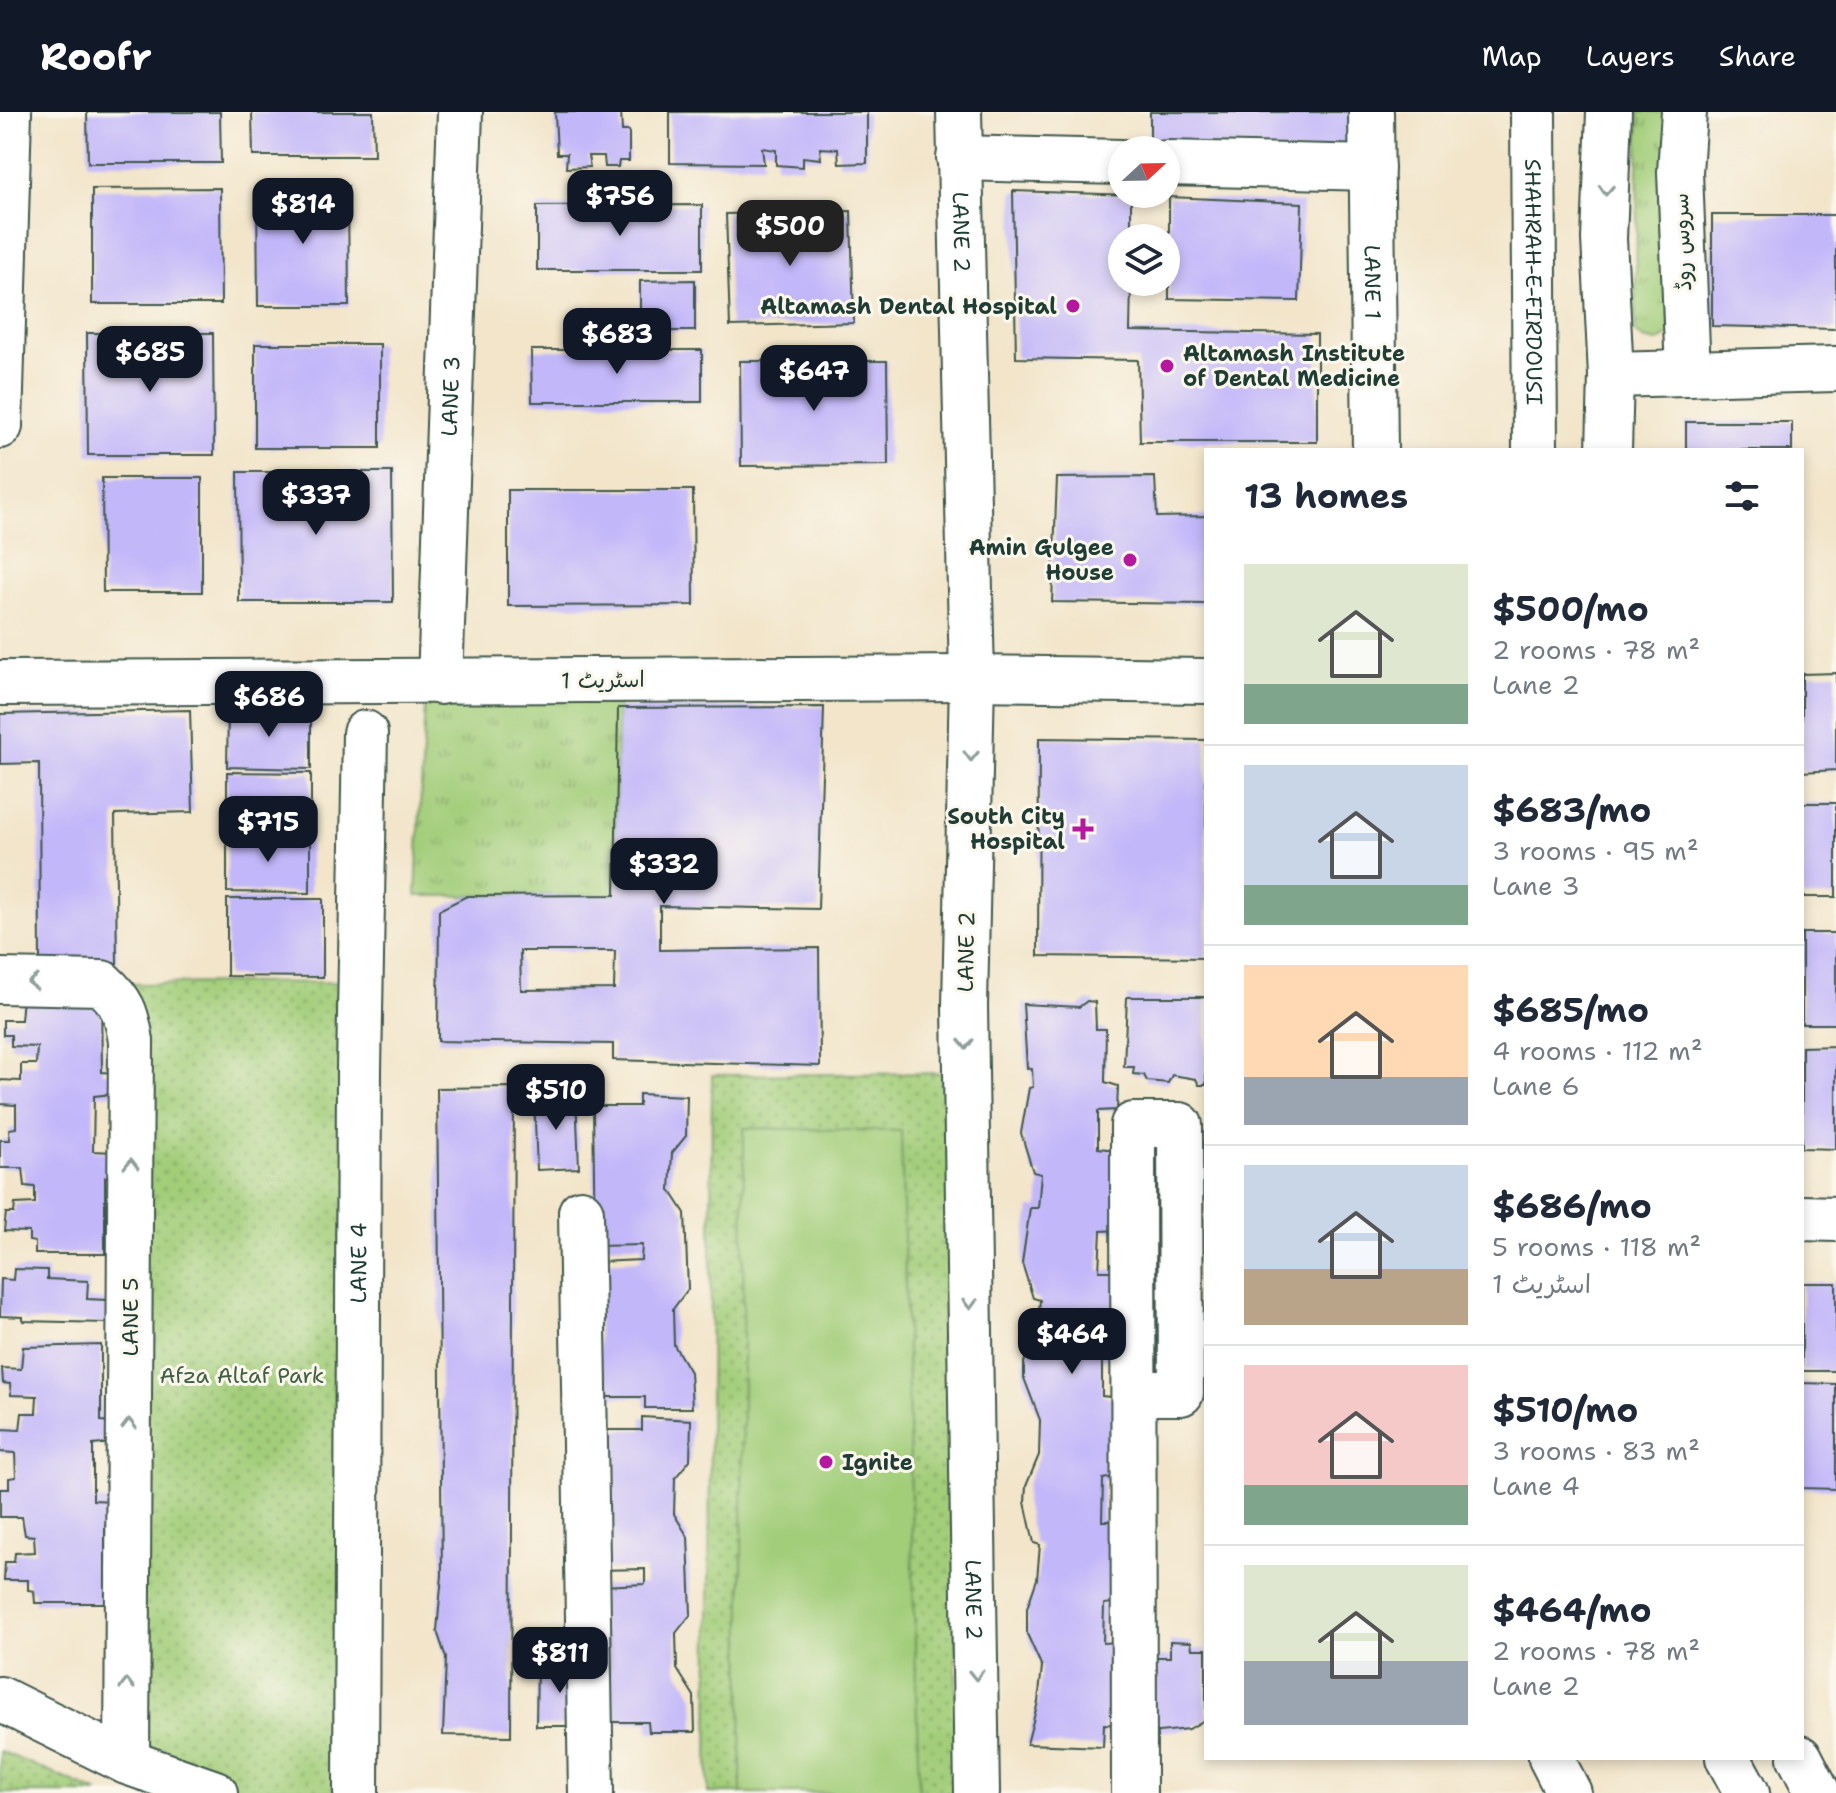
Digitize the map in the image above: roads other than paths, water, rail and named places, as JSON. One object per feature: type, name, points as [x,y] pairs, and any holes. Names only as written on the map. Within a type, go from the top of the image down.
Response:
[{"type":"street","points":[[0,426],[9,112]]},
{"type":"street","name":"LANE 3","points":[[440,682],[460,112]]},
{"type":"street","name":"LANE 2","points":[[959,112],[972,678],[965,1005],[977,1793]]},
{"type":"street","name":"LANE 1","points":[[1371,112],[1375,448]]},
{"type":"street","name":"SHAHRAH-E-FIRDOUSI","points":[[1533,112],[1535,448]]},
{"type":"street","points":[[1609,112],[1604,239],[1611,375],[1609,448]]},
{"type":"street","name":"سروس روڈ","points":[[1684,112],[1680,172],[1688,373]]},
{"type":"street","points":[[959,158],[1108,162]]},
{"type":"street","points":[[1180,163],[1372,168]]},
{"type":"street","points":[[1611,375],[1836,369]]},
{"type":"street","name":"اسٹریٹ 1","points":[[0,683],[972,678],[1204,681]]},
{"type":"street","name":"LANE 4","points":[[356,1793],[359,1086],[365,733]]},
{"type":"street","name":"LANE 5","points":[[0,981],[102,983],[118,997],[127,1015],[131,1056],[127,1762]]},
{"type":"street","points":[[1134,1393],[1193,1402],[1180,1125],[1133,1125],[1134,1793]]},
{"type":"street","points":[[581,1212],[591,1793]]},
{"type":"street","points":[[1804,1218],[1836,1219]]},
{"type":"street","points":[[0,1699],[127,1762],[215,1793]]},
{"type":"street","points":[[1552,1760],[1569,1793]]},
{"type":"street","points":[[1729,1760],[1747,1793]]},
{"type":"street","points":[[1801,1760],[1818,1793]]},
{"type":"place","name":"Altamash Dental Hospital","points":[[1073,306]]},
{"type":"place","name":"Altamash Institute of Dental Medicine","points":[[1167,366]]},
{"type":"place","name":"Amin Gulgee House","points":[[1130,560]]},
{"type":"place","name":"South City Hospital","points":[[1083,829]]},
{"type":"place","name":"Ignite","points":[[826,1462]]},
{"type":"park label","name":"Afza Altaf Park","points":[[242,1375]]}]
